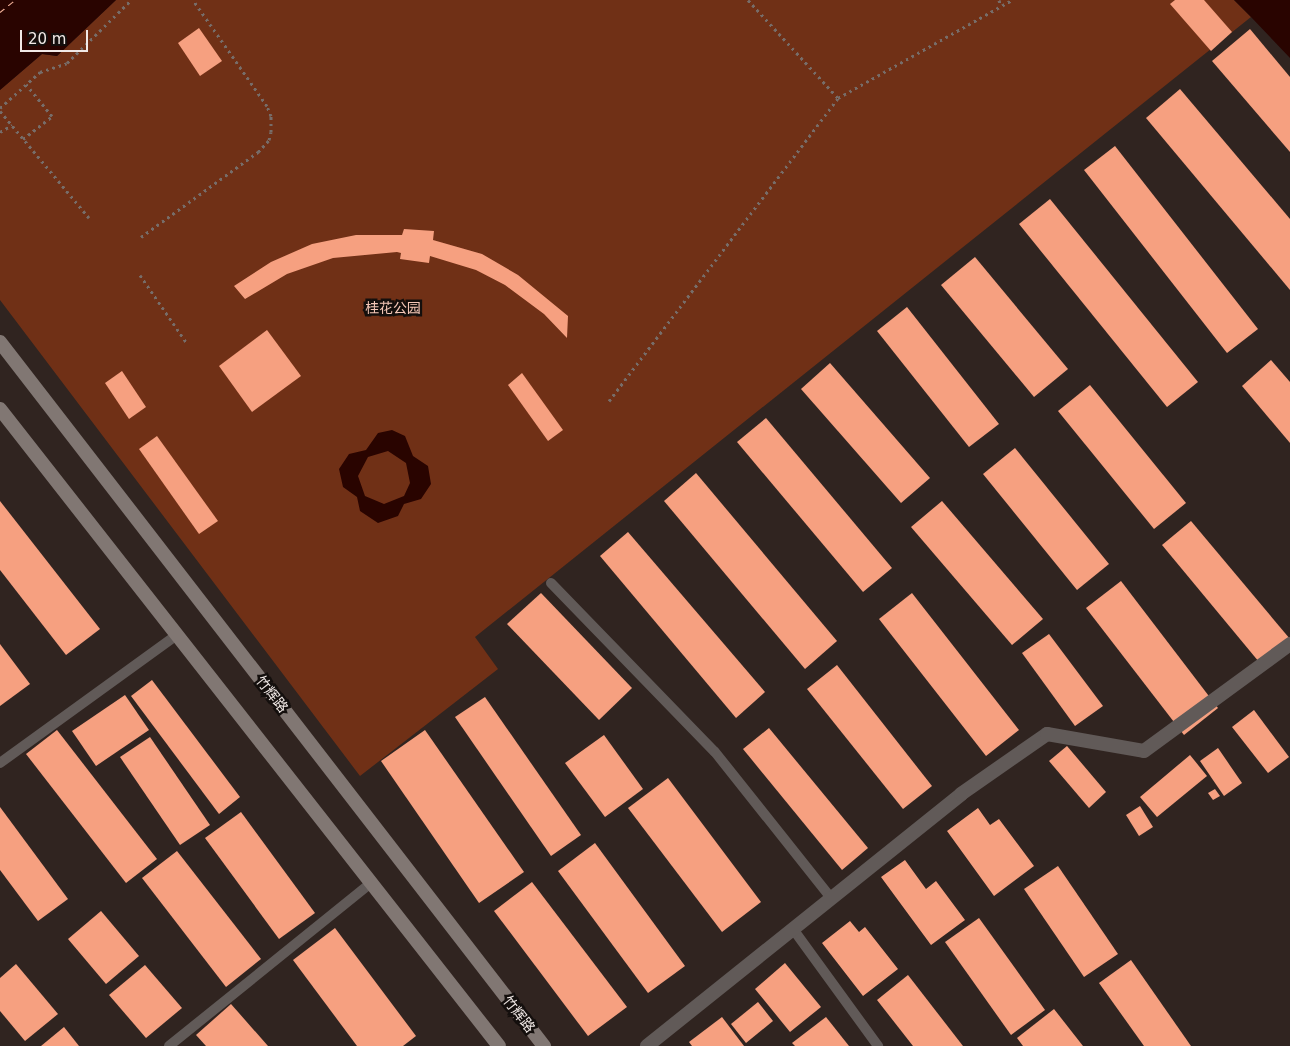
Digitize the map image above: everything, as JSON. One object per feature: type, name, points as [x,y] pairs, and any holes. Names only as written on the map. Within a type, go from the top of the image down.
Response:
[{"type":"main road","name":"竹辉路","points":[[0,342],[544,1046]]},
{"type":"main road","points":[[0,410],[499,1046]]},
{"type":"street","points":[[647,1046],[961,794],[1047,734],[1144,751],[1290,644]]},
{"type":"lane","points":[[550,583],[715,752],[831,898]]},
{"type":"lane","points":[[2,757],[177,635]]},
{"type":"lane","points":[[169,1046],[371,883]]},
{"type":"lane","points":[[793,929],[878,1046]]},
{"type":"path","points":[[89,218],[0,109],[40,72],[67,63],[131,0]]},
{"type":"path","points":[[141,236],[258,152],[269,140],[271,116],[267,106],[193,0]]},
{"type":"path","points":[[748,0],[838,98]]},
{"type":"path","points":[[751,4],[754,0]]},
{"type":"path","points":[[999,0],[1001,6]]},
{"type":"path","points":[[609,401],[838,98],[1012,0]]},
{"type":"path","points":[[23,139],[52,116],[26,84]]},
{"type":"path","points":[[0,132],[12,125]]},
{"type":"path","points":[[140,275],[186,342]]},
{"type":"green space","name":"桂花公园","points":[[116,0],[1234,0],[1251,17],[475,637],[498,669],[360,776],[0,300],[0,90],[42,54],[57,56]]},
{"type":"shaded area","points":[[0,0],[116,0],[57,56],[42,54],[0,90]]},
{"type":"shaded area","points":[[1234,0],[1290,0],[1290,58],[1251,17]]},
{"type":"shaded area","points":[[392,430],[405,436],[413,456],[428,466],[431,484],[421,499],[404,504],[398,516],[378,523],[360,511],[357,497],[343,487],[339,469],[349,454],[366,450],[378,433]],"holes":[[[388,451],[406,463],[410,483],[404,496],[384,504],[365,496],[358,476],[368,457]]]},
{"type":"building","points":[[1175,0],[1204,0],[1232,32],[1211,51],[1170,4]]},
{"type":"building","points":[[199,28],[222,61],[200,76],[178,43]]},
{"type":"building","points":[[1250,29],[1290,77],[1290,152],[1212,61]]},
{"type":"building","points":[[1180,89],[1290,219],[1290,290],[1146,118]]},
{"type":"building","points":[[1115,146],[1258,329],[1227,353],[1084,170]]},
{"type":"building","points":[[1050,199],[1198,382],[1167,407],[1019,224]]},
{"type":"building","points":[[404,229],[434,231],[433,240],[482,254],[518,275],[568,316],[567,338],[544,314],[505,285],[476,270],[430,256],[429,263],[400,259],[401,253],[397,252],[333,258],[287,274],[245,299],[234,286],[271,262],[312,244],[356,235],[402,235]]},
{"type":"building","points":[[975,257],[1068,369],[1034,397],[941,285]]},
{"type":"building","points":[[907,307],[999,424],[969,447],[877,331]]},
{"type":"building","points":[[267,330],[301,376],[252,412],[219,366]]},
{"type":"building","points":[[1271,360],[1290,382],[1290,443],[1242,386]]},
{"type":"building","points":[[830,363],[930,478],[901,503],[801,389]]},
{"type":"building","points":[[122,371],[146,407],[129,419],[105,383]]},
{"type":"building","points":[[522,373],[563,430],[548,441],[508,385]]},
{"type":"building","points":[[1090,385],[1186,503],[1154,529],[1058,411]]},
{"type":"building","points":[[766,418],[892,568],[863,592],[737,442]]},
{"type":"building","points":[[157,436],[218,521],[199,534],[139,449]]},
{"type":"building","points":[[1015,448],[1109,564],[1077,590],[983,474]]},
{"type":"building","points":[[696,473],[837,641],[805,669],[664,501]]},
{"type":"building","points":[[0,501],[100,629],[66,655],[0,570]]},
{"type":"building","points":[[942,501],[1043,619],[1012,645],[911,527]]},
{"type":"building","points":[[1191,521],[1290,639],[1264,668],[1162,545]]},
{"type":"building","points":[[628,532],[765,692],[736,718],[600,556]]},
{"type":"building","points":[[1121,581],[1218,708],[1184,735],[1086,608]]},
{"type":"building","points":[[541,593],[632,688],[599,720],[507,624]]},
{"type":"building","points":[[912,593],[1019,730],[986,756],[879,619]]},
{"type":"building","points":[[1049,634],[1103,706],[1075,726],[1022,653]]},
{"type":"building","points":[[0,644],[30,684],[0,706]]},
{"type":"building","points":[[837,665],[932,786],[903,809],[807,689]]},
{"type":"building","points":[[152,680],[240,797],[219,814],[131,696]]},
{"type":"building","points":[[125,695],[149,730],[96,766],[72,731]]},
{"type":"building","points":[[485,697],[581,835],[551,856],[455,717]]},
{"type":"building","points":[[1254,710],[1289,757],[1268,773],[1232,727]]},
{"type":"building","points":[[769,728],[868,848],[842,870],[743,749]]},
{"type":"building","points":[[57,730],[157,859],[126,883],[26,754]]},
{"type":"building","points":[[425,730],[524,872],[479,903],[381,761]]},
{"type":"building","points":[[604,735],[643,789],[605,817],[565,763]]},
{"type":"building","points":[[150,737],[210,825],[180,845],[120,757]]},
{"type":"building","points":[[1067,746],[1106,792],[1089,808],[1049,761]]},
{"type":"building","points":[[1218,748],[1242,783],[1224,796],[1200,761]]},
{"type":"building","points":[[1190,755],[1207,776],[1157,817],[1140,797]]},
{"type":"building","points":[[668,778],[761,902],[722,932],[628,808]]},
{"type":"building","points":[[1215,789],[1220,796],[1213,800],[1208,793]]},
{"type":"building","points":[[1140,806],[1153,827],[1139,836],[1126,815]]},
{"type":"building","points":[[0,807],[68,899],[38,921],[0,870]]},
{"type":"building","points":[[978,808],[990,825],[999,819],[1034,866],[994,896],[947,831]]},
{"type":"building","points":[[241,812],[315,913],[279,939],[205,838]]},
{"type":"building","points":[[595,843],[685,966],[648,993],[558,871]]},
{"type":"building","points":[[177,851],[261,959],[226,987],[142,878]]},
{"type":"building","points":[[905,860],[926,889],[936,881],[965,920],[931,945],[881,877]]},
{"type":"building","points":[[1058,866],[1118,954],[1084,977],[1024,889]]},
{"type":"building","points":[[532,882],[627,1007],[588,1036],[494,911]]},
{"type":"building","points":[[101,911],[139,956],[106,984],[68,939]]},
{"type":"building","points":[[979,918],[1045,1010],[1011,1035],[945,942]]},
{"type":"building","points":[[850,921],[859,932],[865,927],[898,969],[863,996],[822,943]]},
{"type":"building","points":[[335,928],[416,1036],[403,1046],[357,1046],[293,960]]},
{"type":"building","points":[[1131,960],[1191,1046],[1144,1046],[1099,983]]},
{"type":"building","points":[[785,963],[821,1007],[790,1032],[755,989]]},
{"type":"building","points":[[16,964],[58,1014],[25,1041],[0,1011],[0,978]]},
{"type":"building","points":[[145,965],[182,1008],[146,1038],[109,995]]},
{"type":"building","points":[[908,975],[963,1046],[913,1046],[877,1000]]},
{"type":"building","points":[[758,1002],[773,1021],[746,1043],[731,1024]]},
{"type":"building","points":[[231,1004],[268,1046],[206,1046],[196,1035]]},
{"type":"building","points":[[1054,1009],[1083,1046],[1023,1046],[1017,1038]]},
{"type":"building","points":[[722,1017],[744,1046],[692,1046],[689,1042]]},
{"type":"building","points":[[826,1017],[849,1046],[795,1046],[792,1043]]},
{"type":"building","points":[[64,1027],[79,1046],[41,1046]]},
{"type":"ferry route","points":[[0,12],[15,0]]}]
